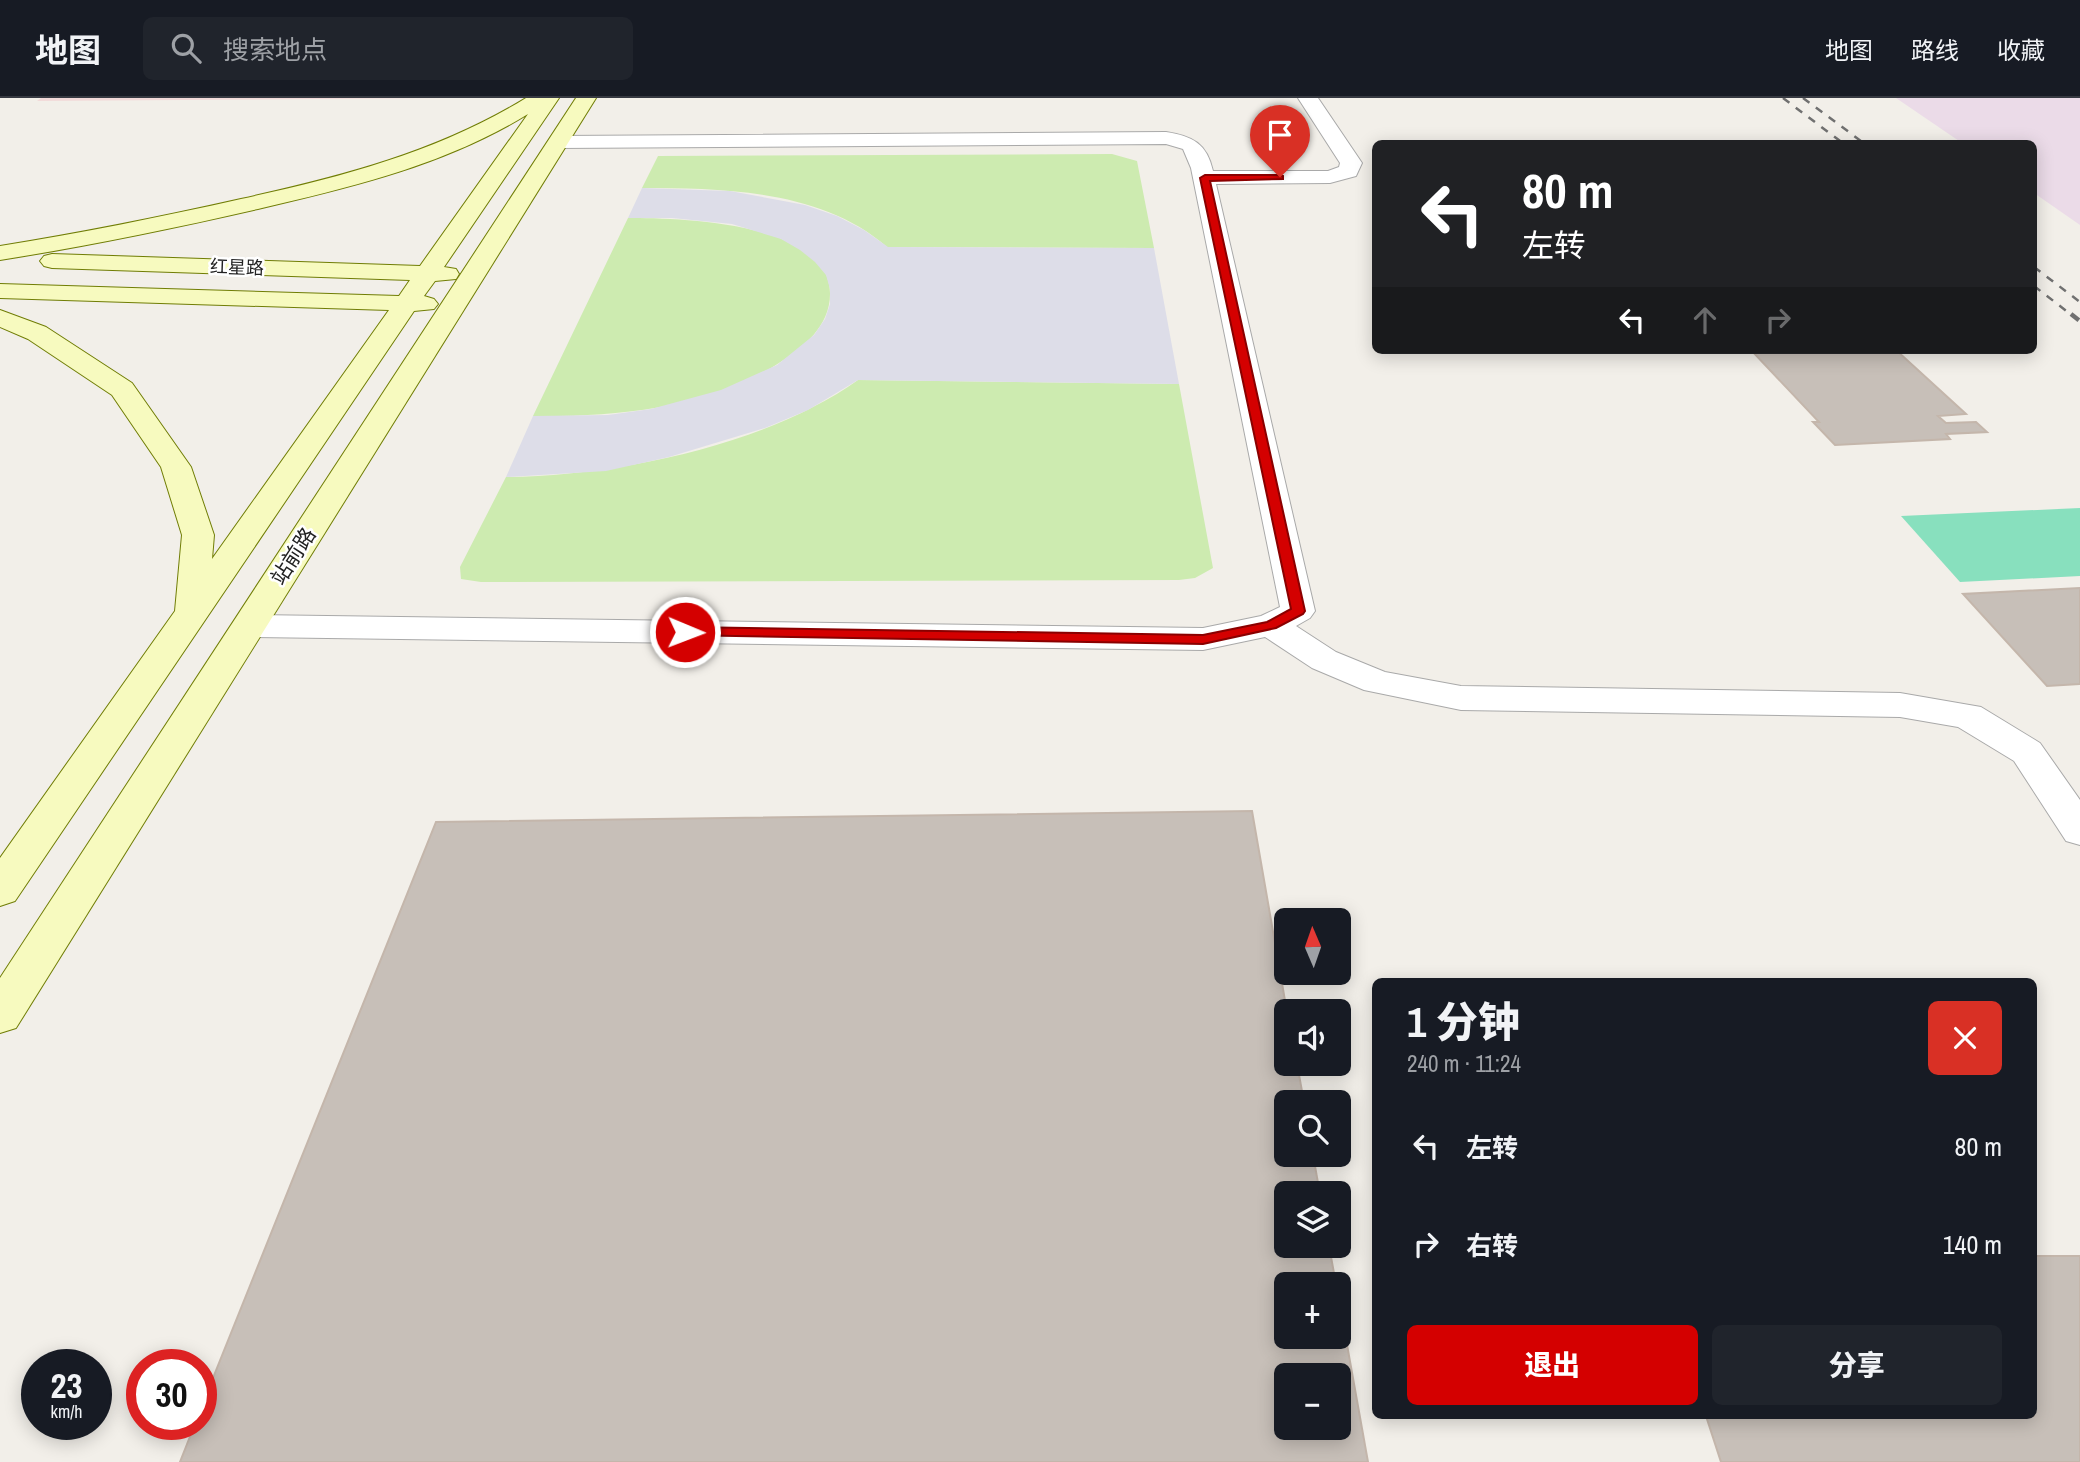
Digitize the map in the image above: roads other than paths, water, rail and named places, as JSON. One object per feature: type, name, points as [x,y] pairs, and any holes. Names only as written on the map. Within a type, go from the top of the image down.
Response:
[{"type":"street","points":[[0,253],[195,217],[314,190],[428,155],[504,122],[540,98]]},
{"type":"street","points":[[0,890],[549,98]]},
{"type":"street","name":"站前路","points":[[0,1015],[586,98]]},
{"type":"street","points":[[1205,178],[1330,177],[1348,171],[1350,163],[1308,98]]},
{"type":"street","points":[[249,626],[1203,639],[1271,625],[1298,611],[1205,178],[1199,155],[1193,145],[1166,138],[558,142]]},
{"type":"street","name":"红星路","points":[[0,260],[474,275]]},
{"type":"street","name":"红星路","points":[[0,291],[453,305]]},
{"type":"street","points":[[0,317],[37,332],[122,389],[176,467],[198,535],[192,613]]},
{"type":"street","points":[[1271,625],[1324,660],[1377,682],[1461,698],[1900,705],[1968,716],[2027,752],[2080,831]]},
{"type":"railway","points":[[1783,98],[1839,140]]},
{"type":"railway","points":[[1803,98],[1860,140]]},
{"type":"railway","points":[[2037,269],[2080,302]]},
{"type":"railway","points":[[2037,288],[2073,316]]},
{"type":"railway","points":[[2071,314],[2080,321]]}]
